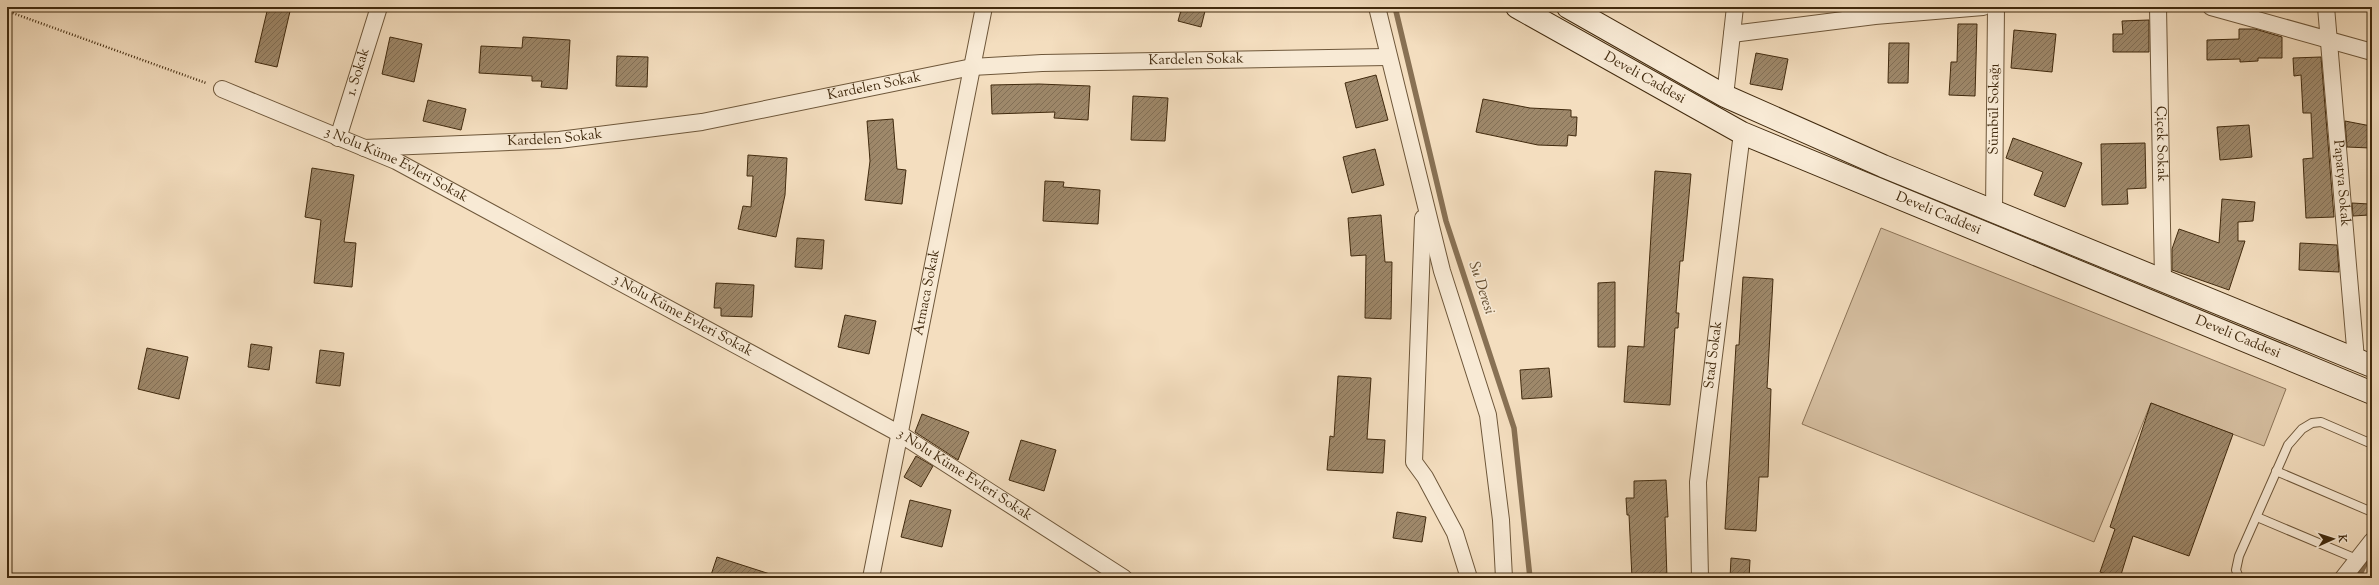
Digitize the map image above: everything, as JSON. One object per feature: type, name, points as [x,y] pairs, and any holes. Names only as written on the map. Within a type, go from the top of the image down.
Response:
[{"type":"main road","name":"Develi Caddesi","points":[[1517,7],[1742,133],[2372,393]]},
{"type":"main road","name":"Develi Caddesi","points":[[1568,7],[1725,96],[1994,211],[2364,363]]},
{"type":"street","name":"1. Sokak","points":[[338,138],[379,7]]},
{"type":"street","name":"Atmaca Sokak","points":[[871,578],[984,7]]},
{"type":"street","points":[[1377,7],[1387,57],[1442,271],[1488,415],[1501,520],[1504,578]]},
{"type":"street","points":[[1725,96],[1735,7]]},
{"type":"street","points":[[1732,34],[1846,13],[1983,7]]},
{"type":"street","name":"Sümbül Sokağı","points":[[1994,211],[1996,7]]},
{"type":"street","name":"Çiçek Sokak","points":[[2158,7],[2163,280]]},
{"type":"street","points":[[2211,7],[2372,52]]},
{"type":"street","name":"Papatya Sokak","points":[[2326,7],[2364,363]]},
{"type":"street","name":"Kardelen Sokak","points":[[364,148],[559,140],[702,122],[972,67],[1042,63],[1387,57]]},
{"type":"street","name":"3 Nolu Küme Evleri Sokak","points":[[222,89],[396,161],[900,434],[1124,578]]},
{"type":"street","name":"Stad Sokak","points":[[1700,578],[1698,482],[1742,133]]},
{"type":"street","points":[[1423,200],[1414,462],[1425,477],[1455,533],[1469,578]]},
{"type":"street","points":[[2343,578],[2359,560],[2372,541]]},
{"type":"lane","points":[[2239,578],[2236,570],[2239,556],[2288,445],[2302,429],[2312,423],[2330,425],[2372,444]]},
{"type":"lane","points":[[2276,471],[2372,512]]},
{"type":"lane","points":[[2257,517],[2359,560]]},
{"type":"path","points":[[7,11],[222,89]]},
{"type":"shaded area","points":[[1881,228],[2286,389],[2264,446],[2151,403],[2094,542],[1802,424]]},
{"type":"building","points":[[268,7],[291,7],[277,67],[255,62]]},
{"type":"building","points":[[1182,7],[1206,7],[1201,27],[1178,21]]},
{"type":"building","points":[[2149,20],[2149,52],[2113,52],[2113,34],[2123,34],[2122,21]]},
{"type":"building","points":[[1958,24],[1977,24],[1975,96],[1949,95],[1951,62],[1957,62]]},
{"type":"building","points":[[2239,29],[2255,29],[2282,37],[2282,58],[2258,58],[2258,61],[2240,62],[2240,59],[2207,60],[2207,40],[2239,39]]},
{"type":"building","points":[[2014,30],[2056,34],[2052,72],[2011,68]]},
{"type":"building","points":[[390,37],[422,44],[414,82],[382,74]]},
{"type":"building","points":[[523,37],[570,40],[567,89],[541,87],[542,81],[532,81],[532,76],[479,73],[481,46],[522,48]]},
{"type":"building","points":[[1889,43],[1909,43],[1908,83],[1888,83]]},
{"type":"building","points":[[1756,53],[1788,59],[1782,90],[1750,84]]},
{"type":"building","points":[[617,56],[648,57],[647,87],[616,86]]},
{"type":"building","points":[[2321,57],[2334,217],[2306,218],[2303,159],[2313,158],[2311,113],[2303,113],[2301,75],[2294,76],[2293,58]]},
{"type":"building","points":[[1376,75],[1388,120],[1356,128],[1345,83]]},
{"type":"building","points":[[1039,84],[1090,86],[1088,120],[1054,118],[1055,112],[992,114],[991,85]]},
{"type":"building","points":[[1133,96],[1168,98],[1165,141],[1131,140]]},
{"type":"building","points":[[1483,99],[1530,108],[1571,110],[1571,117],[1577,117],[1576,136],[1568,135],[1567,146],[1538,145],[1476,132]]},
{"type":"building","points":[[428,100],[466,109],[461,130],[423,121]]},
{"type":"building","points":[[893,119],[897,169],[906,170],[902,204],[865,200],[870,161],[867,121]]},
{"type":"building","points":[[2345,121],[2371,126],[2370,148],[2347,147]]},
{"type":"building","points":[[2249,125],[2252,157],[2220,160],[2217,127]]},
{"type":"building","points":[[2013,138],[2082,163],[2065,207],[2034,195],[2043,172],[2006,158]]},
{"type":"building","points":[[2145,143],[2146,188],[2127,189],[2128,204],[2102,205],[2101,144]]},
{"type":"building","points":[[1375,149],[1384,185],[1352,193],[1343,157]]},
{"type":"building","points":[[748,155],[787,158],[785,195],[776,237],[738,229],[743,206],[751,207],[753,176],[747,176]]},
{"type":"building","points":[[312,168],[354,175],[344,242],[356,243],[352,287],[314,283],[321,220],[305,217]]},
{"type":"building","points":[[1655,171],[1691,174],[1683,261],[1680,261],[1676,313],[1679,313],[1678,328],[1675,328],[1670,405],[1624,402],[1628,346],[1644,347]]},
{"type":"building","points":[[1045,181],[1064,182],[1063,187],[1100,190],[1098,224],[1043,221]]},
{"type":"building","points":[[2222,199],[2255,202],[2253,221],[2238,222],[2238,241],[2245,241],[2229,290],[2172,270],[2172,249],[2179,229],[2219,243]]},
{"type":"building","points":[[2352,203],[2369,204],[2369,215],[2353,216]]},
{"type":"building","points":[[1381,215],[1385,262],[1392,262],[1391,319],[1365,318],[1366,255],[1351,256],[1348,218]]},
{"type":"building","points":[[797,238],[824,240],[822,269],[795,267]]},
{"type":"building","points":[[2300,243],[2337,245],[2339,272],[2299,270]]},
{"type":"building","points":[[1743,277],[1773,279],[1767,388],[1771,389],[1768,477],[1759,477],[1756,531],[1725,529],[1736,345],[1739,345]]},
{"type":"building","points":[[1615,282],[1615,347],[1598,347],[1598,283]]},
{"type":"building","points":[[716,283],[754,285],[752,317],[721,316],[721,308],[714,308]]},
{"type":"building","points":[[845,315],[876,321],[869,354],[838,347]]},
{"type":"building","points":[[251,344],[272,347],[269,370],[248,367]]},
{"type":"building","points":[[147,348],[188,357],[179,399],[138,389]]},
{"type":"building","points":[[320,350],[344,353],[340,386],[316,383]]},
{"type":"building","points":[[1549,368],[1552,397],[1522,399],[1520,370]]},
{"type":"building","points":[[1338,376],[1371,378],[1367,439],[1385,440],[1383,473],[1327,470],[1330,436],[1334,437]]},
{"type":"building","points":[[2151,403],[2233,434],[2189,556],[2133,536],[2120,578],[2117,578],[2100,572],[2115,529],[2110,527]]},
{"type":"building","points":[[922,414],[969,432],[958,460],[915,432]]},
{"type":"building","points":[[1021,440],[1056,450],[1044,491],[1009,480]]},
{"type":"building","points":[[916,456],[933,466],[921,487],[904,477]]},
{"type":"building","points":[[1666,480],[1668,517],[1665,517],[1667,578],[1632,578],[1629,515],[1627,515],[1626,498],[1634,498],[1634,481]]},
{"type":"building","points":[[910,500],[951,510],[942,547],[901,537]]},
{"type":"building","points":[[1397,512],[1426,517],[1422,542],[1393,538]]},
{"type":"building","points":[[717,557],[773,575],[772,578],[710,578]]},
{"type":"building","points":[[1731,558],[1750,560],[1749,578],[1730,578]]},
{"type":"waterway","name":"Su Deresi","points":[[1395,7],[1446,221],[1514,428],[1530,578]]},
{"type":"waterway","points":[[2358,578],[2370,554]]}]
